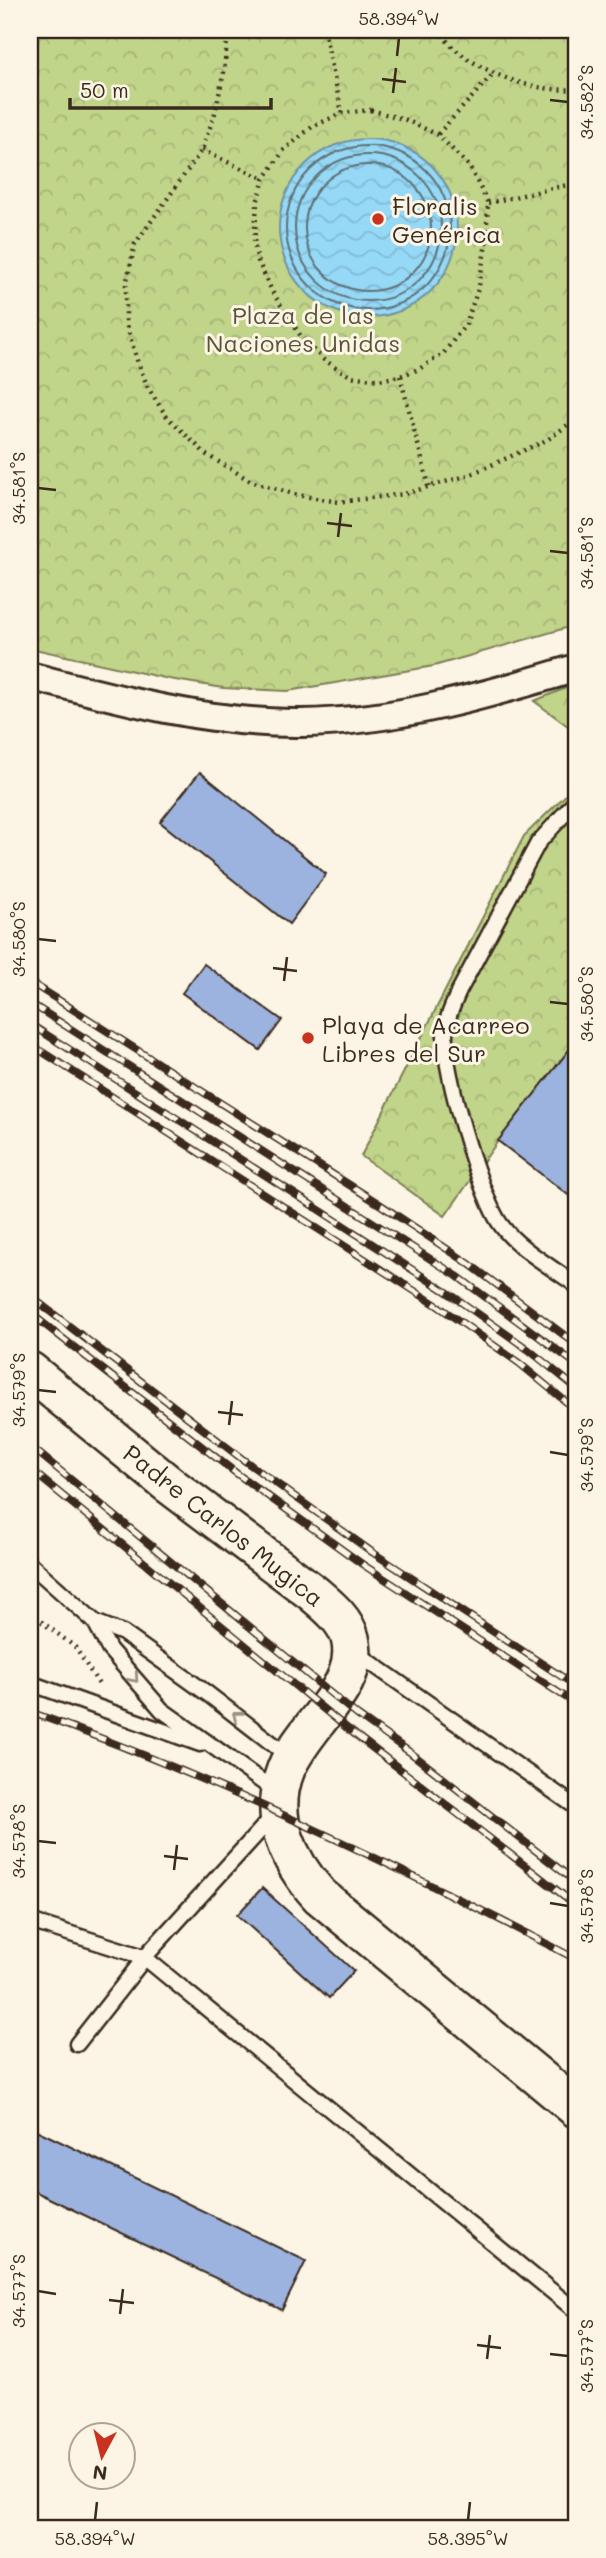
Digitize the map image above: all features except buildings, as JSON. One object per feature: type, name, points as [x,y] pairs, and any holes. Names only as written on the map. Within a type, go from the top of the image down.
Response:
[{"type":"street","points":[[30,676],[192,713],[250,721],[301,723],[347,720],[428,707],[576,668]]},
{"type":"street","name":"Padre Carlos Mugica","points":[[30,1371],[167,1483],[313,1593],[344,1625],[351,1649]]},
{"type":"street","points":[[351,1649],[346,1679],[286,1769],[279,1802],[285,1846],[297,1869],[320,1896],[576,2108]]},
{"type":"lane","points":[[576,801],[538,843],[460,991],[449,1014],[444,1037],[453,1091],[488,1202],[499,1224],[510,1236],[576,1285]]},
{"type":"lane","points":[[30,1564],[95,1622],[123,1633],[291,1758]]},
{"type":"lane","points":[[77,2044],[144,1957],[279,1802],[162,1710],[109,1649],[95,1622]]},
{"type":"lane","points":[[351,1649],[576,1807]]},
{"type":"lane","points":[[30,1683],[216,1750]]},
{"type":"lane","points":[[30,1921],[144,1957],[576,2311]]},
{"type":"path","points":[[228,30],[224,72],[215,113],[202,150],[135,244],[126,285],[126,323],[137,360],[148,388],[167,417],[208,455],[251,481],[297,495],[339,502],[404,494],[470,475],[536,445],[576,419]]},
{"type":"path","points":[[324,30],[342,113]]},
{"type":"path","points":[[437,30],[457,50],[494,73],[531,86],[576,89]]},
{"type":"path","points":[[438,135],[494,73]]},
{"type":"path","points":[[371,110],[406,120],[438,135],[469,166],[488,203],[486,243],[479,286],[466,324],[443,354],[419,369],[379,380],[350,376],[324,360],[289,322],[258,261],[254,244],[257,203],[264,179],[293,142],[312,127],[342,113],[371,110]]},
{"type":"path","points":[[202,150],[264,179]]},
{"type":"path","points":[[488,203],[576,183]]},
{"type":"path","points":[[400,376],[429,486]]},
{"type":"path","points":[[30,1612],[75,1647],[105,1695]]},
{"type":"green space","name":"Plaza de las Naciones Unidas","points":[[30,30],[576,30],[576,625],[434,666],[288,691],[223,688],[169,679],[30,648]]},
{"type":"green space","points":[[576,684],[576,732],[534,701]]},
{"type":"green space","points":[[576,785],[576,1041],[498,1141],[445,1216],[361,1156],[524,836]]},
{"type":"water","points":[[368,139],[402,146],[431,165],[450,194],[457,228],[450,262],[431,291],[402,310],[368,317],[334,310],[305,291],[286,262],[279,228],[286,194],[305,165],[334,146]]},
{"type":"railway","points":[[30,982],[381,1205],[468,1263],[576,1344]]},
{"type":"railway","points":[[30,1003],[457,1276],[576,1364]]},
{"type":"railway","points":[[30,1024],[447,1292],[529,1350],[576,1388]]},
{"type":"railway","points":[[30,1044],[438,1306],[519,1363],[576,1410]]},
{"type":"railway","points":[[30,1296],[241,1458],[372,1552],[576,1686]]},
{"type":"railway","points":[[30,1313],[236,1473],[362,1564],[576,1704]]},
{"type":"railway","points":[[30,1446],[357,1715],[411,1753],[576,1882]]},
{"type":"railway","points":[[30,1469],[348,1729],[576,1905]]},
{"type":"railway","points":[[30,1712],[170,1766],[308,1826],[576,1959]]},
{"type":"place","name":"Floralis Genérica","points":[[378,219]]},
{"type":"place","name":"Playa de Acarreo Libres del Sur","points":[[308,1038]]}]
